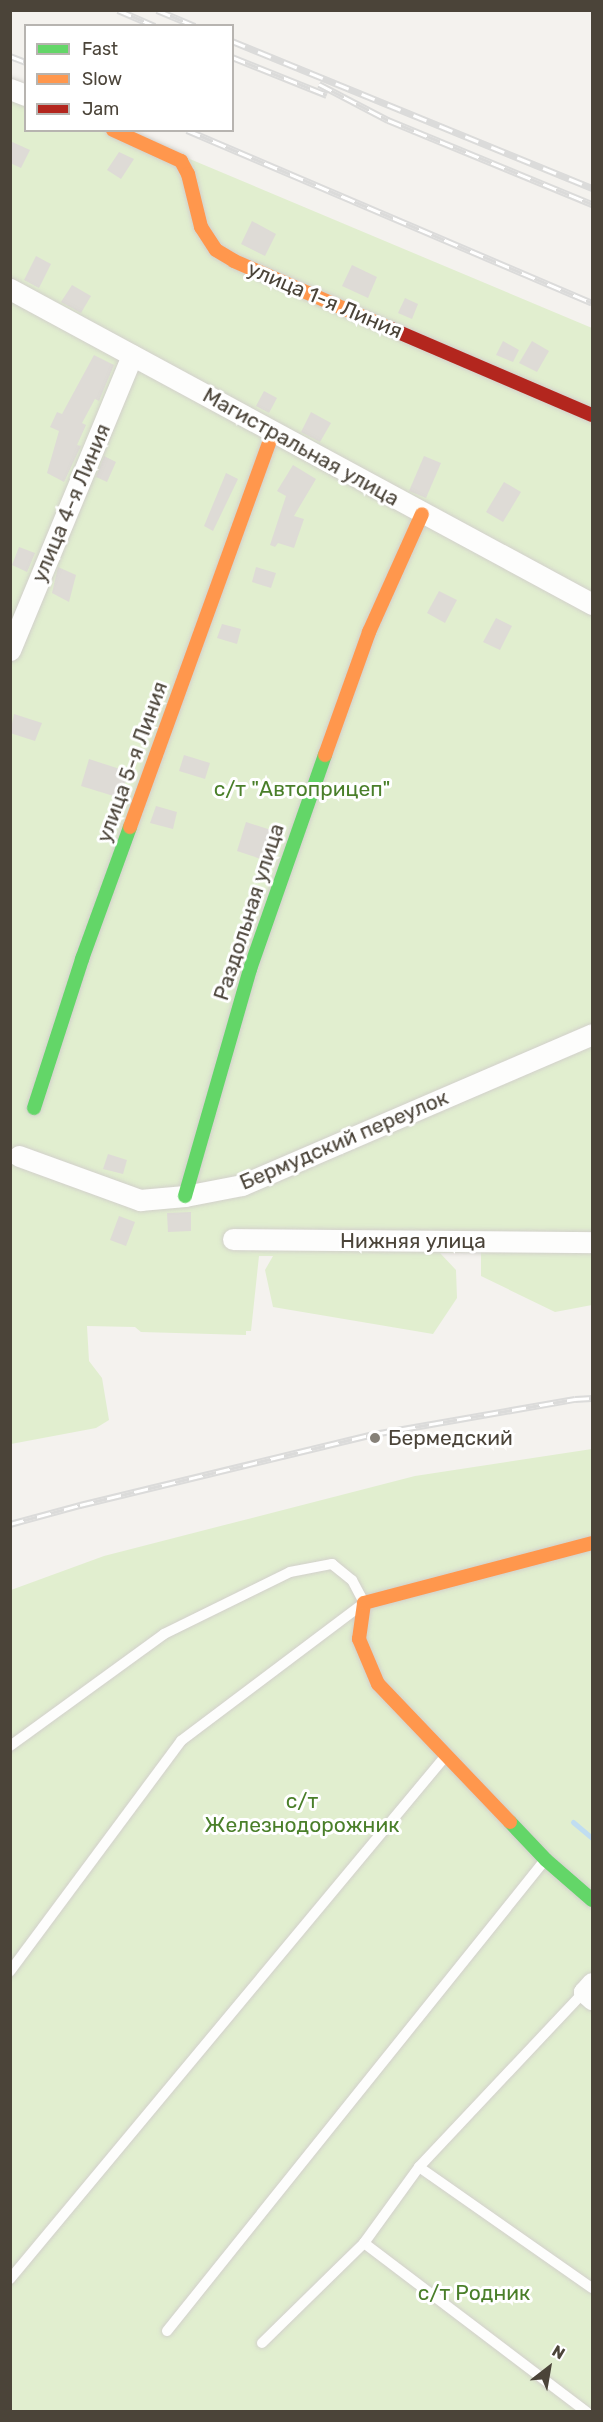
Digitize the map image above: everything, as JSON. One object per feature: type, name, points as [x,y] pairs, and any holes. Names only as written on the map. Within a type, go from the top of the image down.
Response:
[{"type":"street","points":[[10,88],[24,94]]},
{"type":"street","name":"улица 1-я Линия","points":[[117,132],[182,161],[207,240],[216,250],[234,261],[592,415]]},
{"type":"street","name":"Магистральная улица","points":[[10,289],[592,604]]},
{"type":"street","name":"улица 4-я Линия","points":[[10,650],[132,355]]},
{"type":"street","name":"улица 5-я Линия","points":[[34,1108],[82,959],[273,432]]},
{"type":"street","name":"Раздольная улица","points":[[185,1196],[250,969],[369,632],[422,514]]},
{"type":"street","name":"Бермудский переулок","points":[[19,1156],[140,1200],[185,1196],[242,1185],[592,1034]]},
{"type":"street","name":"Нижняя улица","points":[[233,1239],[592,1242]]},
{"type":"street","points":[[592,1543],[364,1603],[359,1639],[378,1684],[546,1860],[592,1900]]},
{"type":"lane","points":[[10,1746],[164,1634],[290,1572],[332,1564],[352,1580],[364,1603],[181,1741],[10,1971]]},
{"type":"lane","points":[[10,2279],[447,1755]]},
{"type":"lane","points":[[167,2331],[546,1860]]},
{"type":"lane","points":[[262,2343],[364,2243],[419,2167],[590,1991]]},
{"type":"lane","points":[[419,2167],[592,2288]]},
{"type":"lane","points":[[364,2243],[587,2412]]},
{"type":"green space","name":"с/т \"Автоприцеп\"","points":[[11,83],[24,90],[24,132],[125,132],[592,328],[592,1305],[555,1312],[481,1276],[481,1252],[440,1253],[456,1270],[457,1298],[433,1334],[273,1307],[265,1270],[273,1256],[259,1256],[251,1331],[246,1331],[246,1335],[141,1332],[135,1327],[87,1326],[89,1361],[102,1378],[109,1420],[96,1428],[11,1444]]},
{"type":"green space","name":"с/т Железнодорожник","points":[[592,1449],[592,2411],[11,2412],[11,1590],[104,1556],[415,1476]]},
{"type":"building","points":[[10,141],[30,150],[21,168],[10,163]]},
{"type":"building","points":[[119,152],[134,159],[121,179],[107,170]]},
{"type":"building","points":[[252,221],[276,234],[265,256],[241,244]]},
{"type":"building","points":[[36,256],[51,264],[39,288],[24,280]]},
{"type":"building","points":[[352,265],[377,277],[368,298],[342,286]]},
{"type":"building","points":[[72,285],[91,296],[81,313],[61,302]]},
{"type":"building","points":[[405,298],[418,304],[412,319],[398,313]]},
{"type":"building","points":[[503,341],[519,350],[513,362],[496,355]]},
{"type":"building","points":[[532,341],[549,351],[537,372],[519,363]]},
{"type":"building","points":[[94,355],[114,365],[99,401],[95,399],[82,423],[86,425],[77,445],[81,446],[64,482],[47,473],[59,431],[50,427],[57,412],[62,414]]},
{"type":"building","points":[[264,391],[277,398],[269,413],[256,406]]},
{"type":"building","points":[[311,412],[331,423],[320,442],[301,432]]},
{"type":"building","points":[[104,456],[116,462],[107,482],[96,477]]},
{"type":"building","points":[[424,456],[441,463],[426,498],[409,491]]},
{"type":"building","points":[[293,465],[316,479],[294,516],[304,519],[294,548],[278,543],[275,547],[270,545],[286,496],[277,491]]},
{"type":"building","points":[[226,473],[238,479],[213,531],[204,526]]},
{"type":"building","points":[[504,482],[521,492],[503,522],[486,512]]},
{"type":"building","points":[[19,547],[35,553],[27,572],[12,565]]},
{"type":"building","points":[[58,567],[76,575],[69,602],[52,593]]},
{"type":"building","points":[[256,567],[276,573],[271,588],[252,582]]},
{"type":"building","points":[[439,591],[457,600],[445,623],[427,613]]},
{"type":"building","points":[[496,618],[512,626],[500,650],[483,642]]},
{"type":"building","points":[[222,624],[241,629],[237,644],[217,638]]},
{"type":"building","points":[[14,714],[42,723],[35,741],[10,733]]},
{"type":"building","points":[[184,755],[210,763],[205,779],[179,771]]},
{"type":"building","points":[[89,759],[129,772],[120,798],[81,786]]},
{"type":"building","points":[[156,806],[177,812],[173,829],[150,823]]},
{"type":"building","points":[[246,822],[274,831],[264,860],[237,851]]},
{"type":"building","points":[[108,1154],[127,1160],[123,1174],[103,1169]]},
{"type":"building","points":[[191,1212],[191,1231],[168,1232],[167,1213]]},
{"type":"building","points":[[119,1216],[135,1222],[126,1246],[110,1240]]},
{"type":"waterway","points":[[573,1822],[592,1838]]},
{"type":"railway","points":[[118,10],[150,24]]},
{"type":"railway","points":[[157,10],[190,24]]},
{"type":"railway","points":[[234,42],[592,188]]},
{"type":"railway","points":[[10,56],[24,61]]},
{"type":"railway","points":[[234,58],[327,95]]},
{"type":"railway","points":[[319,84],[388,120],[592,204]]},
{"type":"railway","points":[[192,132],[592,303]]},
{"type":"railway","points":[[10,1524],[374,1434],[592,1398]]},
{"type":"traffic: fast","points":[[185,1196],[250,969],[325,755]]},
{"type":"traffic: fast","points":[[34,1108],[82,959],[130,827]]},
{"type":"traffic: fast","points":[[510,1822],[546,1860],[592,1900]]},
{"type":"traffic: slow","points":[[117,132],[181,161],[188,174],[201,227],[216,250],[234,261],[389,328]]},
{"type":"traffic: slow","points":[[130,827],[273,432]]},
{"type":"traffic: slow","points":[[325,755],[369,632],[422,514]]},
{"type":"traffic: slow","points":[[510,1822],[378,1684],[359,1639],[364,1603],[592,1543]]},
{"type":"traffic: jam","points":[[389,328],[592,415]]},
{"type":"place","name":"Бермедский","points":[[375,1438]]},
{"type":"park label","name":"с/т Родник","points":[[474,2293]]}]
